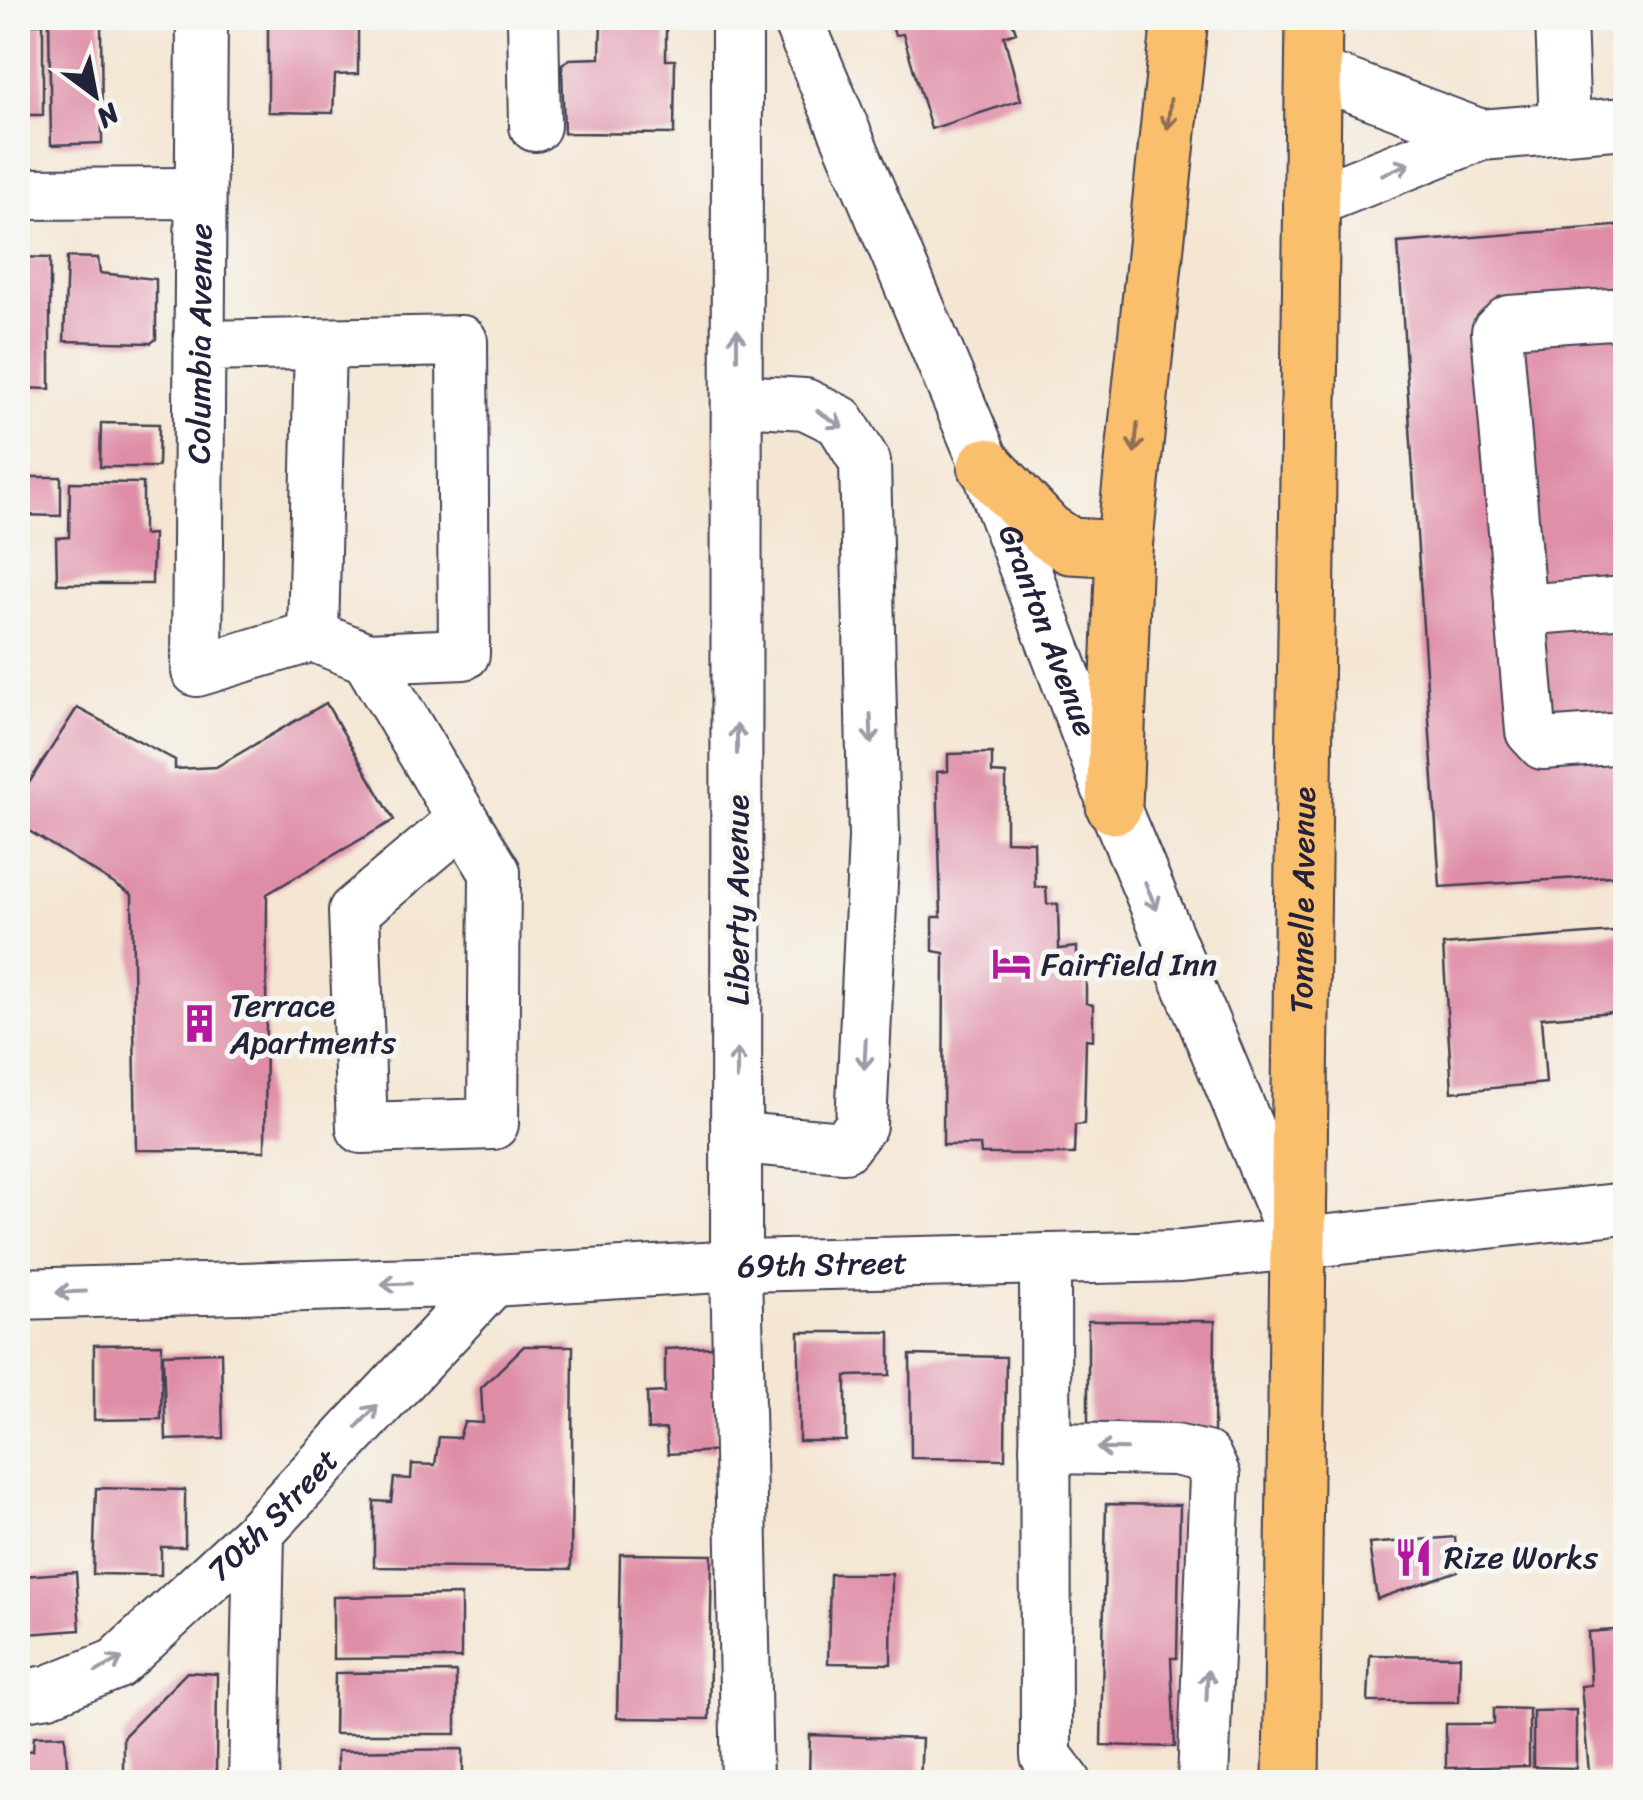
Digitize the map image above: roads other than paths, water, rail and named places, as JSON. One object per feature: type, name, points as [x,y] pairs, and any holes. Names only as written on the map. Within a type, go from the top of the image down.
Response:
[{"type":"main road","points":[[1114,806],[1124,549],[1180,18]]},
{"type":"main road","name":"Tonnelle Avenue","points":[[1291,1782],[1314,18]]},
{"type":"main road","points":[[986,466],[1047,532],[1070,546],[1124,549]]},
{"type":"street","name":"Columbia Avenue","points":[[202,18],[197,671],[314,636]]},
{"type":"street","points":[[533,18],[534,126]]},
{"type":"street","name":"Liberty Avenue","points":[[736,18],[736,1266],[747,1782]]},
{"type":"street","name":"Granton Avenue","points":[[797,18],[986,466],[1114,806],[1296,1243]]},
{"type":"street","points":[[1561,18],[1564,127]]},
{"type":"street","points":[[1314,72],[1480,135]]},
{"type":"street","points":[[1312,202],[1480,135],[1626,123]]},
{"type":"street","points":[[18,194],[200,193]]},
{"type":"street","points":[[1626,313],[1509,321],[1497,332],[1531,731],[1543,744],[1626,738]]},
{"type":"street","points":[[201,346],[462,341],[464,654],[367,658],[314,636],[320,344]]},
{"type":"street","points":[[736,1138],[844,1147],[861,1125],[874,838],[864,462],[840,422],[805,404],[737,400]]},
{"type":"street","points":[[1520,610],[1626,602]]},
{"type":"street","points":[[367,658],[495,872],[492,1124],[362,1128],[354,911],[463,820]]},
{"type":"street","name":"69th Street","points":[[18,1294],[493,1281],[736,1266],[1181,1256],[1626,1208]]},
{"type":"street","points":[[1045,1259],[1046,1756],[1066,1782]]},
{"type":"street","name":"70th Street","points":[[18,1696],[48,1692],[116,1664],[259,1532],[493,1281]]},
{"type":"street","points":[[1046,1448],[1174,1450],[1206,1457],[1215,1476],[1203,1782]]},
{"type":"street","points":[[254,1782],[259,1532]]},
{"type":"place","name":"Fairfield Inn","points":[[1011,964]]},
{"type":"place","name":"Terrace Apartments","points":[[200,1023]]},
{"type":"place","name":"Rize Works","points":[[1414,1557]]}]
